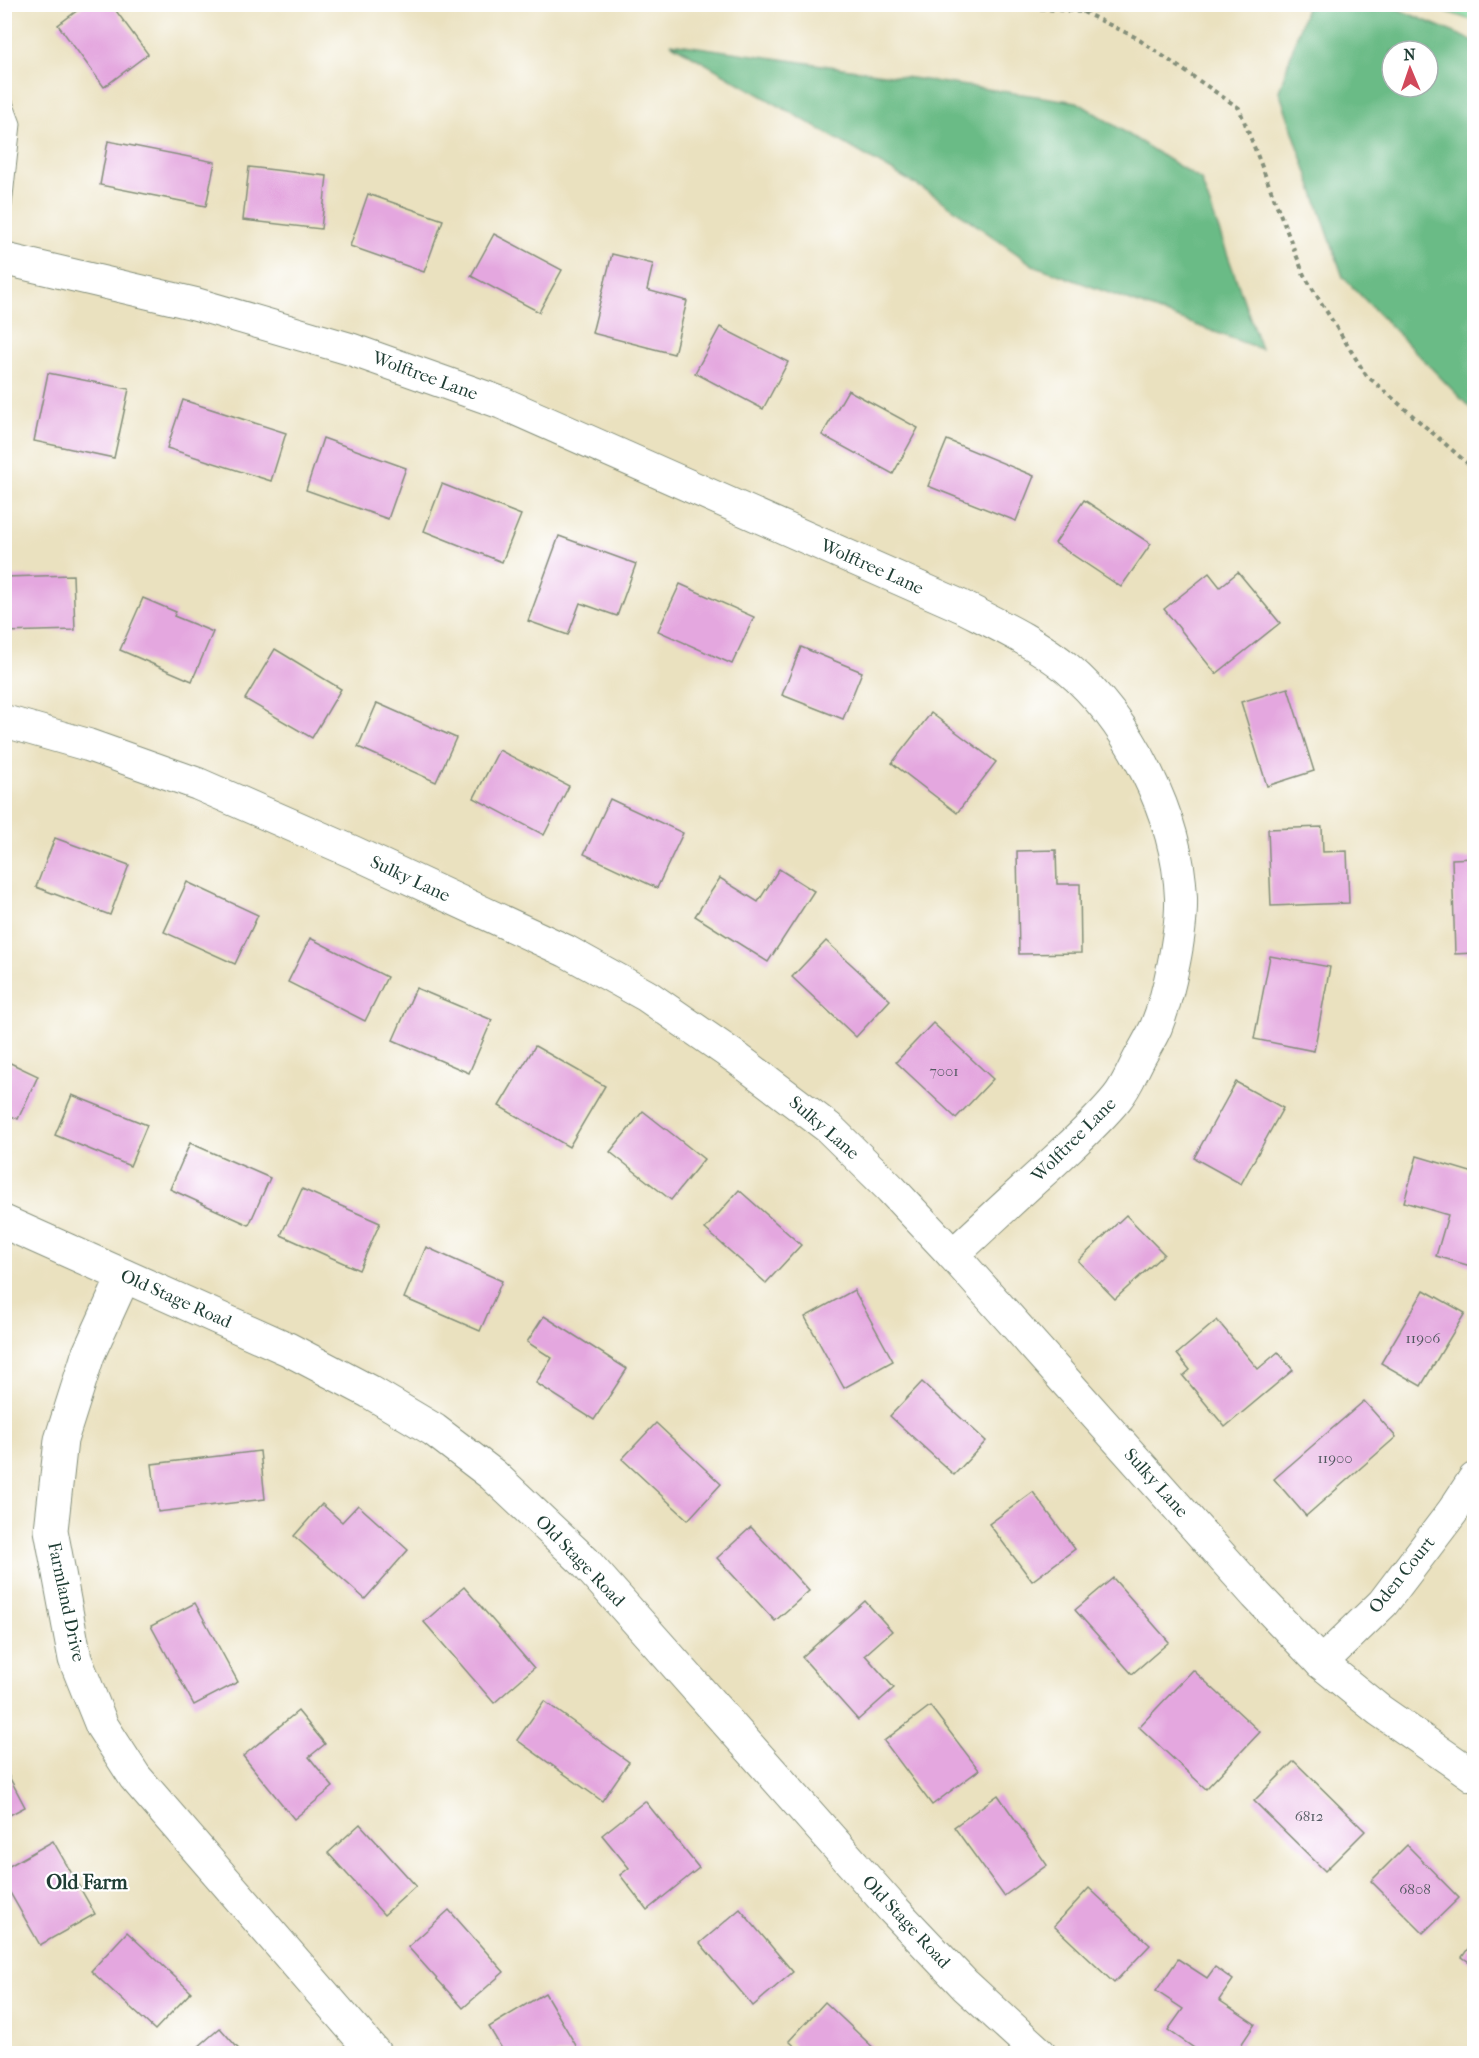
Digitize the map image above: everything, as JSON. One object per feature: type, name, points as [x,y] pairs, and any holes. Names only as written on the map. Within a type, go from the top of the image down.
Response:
[{"type":"street","name":"Wolftree Lane","points":[[4,259],[207,307],[350,350],[502,403],[961,606],[1009,630],[1067,669],[1107,710],[1153,786],[1167,823],[1176,860],[1181,899],[1169,984],[1156,1027],[1118,1097],[1071,1146],[953,1255]]},
{"type":"street","name":"Sulky Lane","points":[[4,721],[88,745],[198,784],[566,951],[647,996],[738,1059],[829,1128],[891,1189],[953,1255],[1256,1595],[1321,1663],[1379,1710],[1474,1776]]},
{"type":"street","name":"Old Stage Road","points":[[4,1222],[288,1349],[370,1392],[434,1430],[493,1475],[585,1562],[892,1908],[965,1985],[1040,2054]]},
{"type":"street","name":"Farmland Drive","points":[[124,1276],[88,1355],[61,1440],[51,1530],[75,1659],[102,1725],[135,1777],[375,2054]]},
{"type":"street","name":"Oden Court","points":[[1321,1663],[1383,1603],[1453,1511],[1474,1479]]},
{"type":"lane","points":[[4,100],[13,124],[4,205]]},
{"type":"path","points":[[896,4],[1083,12],[1147,4]]},
{"type":"path","points":[[1083,12],[1135,37],[1239,108],[1304,275],[1366,375],[1474,469]]},
{"type":"green space","points":[[1307,5],[1388,5],[1474,41],[1474,412],[1343,277],[1279,91]]},
{"type":"green space","points":[[1427,5],[1474,5],[1474,21]]},
{"type":"green space","points":[[670,43],[1077,102],[1201,180],[1261,349],[1033,265],[934,195]]},
{"type":"building","points":[[86,4],[111,4],[148,54],[104,87],[58,25]]},
{"type":"building","points":[[108,141],[215,162],[206,206],[100,185]]},
{"type":"building","points":[[249,167],[327,176],[321,229],[243,220]]},
{"type":"building","points":[[368,194],[443,220],[424,272],[350,246]]},
{"type":"building","points":[[494,234],[562,270],[539,312],[471,276]]},
{"type":"building","points":[[612,254],[653,264],[647,290],[687,301],[674,354],[592,333]]},
{"type":"building","points":[[720,327],[788,362],[763,409],[695,373]]},
{"type":"building","points":[[48,373],[129,389],[114,458],[34,441]]},
{"type":"building","points":[[848,390],[918,428],[893,474],[822,435]]},
{"type":"building","points":[[183,400],[286,433],[271,481],[167,448]]},
{"type":"building","points":[[323,438],[406,468],[388,519],[306,490]]},
{"type":"building","points":[[947,440],[1034,476],[1016,521],[928,486]]},
{"type":"building","points":[[442,484],[521,515],[502,562],[424,531]]},
{"type":"building","points":[[1084,500],[1151,544],[1121,587],[1055,543]]},
{"type":"building","points":[[559,536],[636,564],[617,616],[580,603],[568,635],[528,621]]},
{"type":"building","points":[[1238,572],[1280,623],[1216,674],[1164,609],[1209,573],[1220,587]]},
{"type":"building","points":[[73,575],[75,630],[4,632],[4,577]]},
{"type":"building","points":[[680,584],[754,617],[732,664],[658,631]]},
{"type":"building","points":[[143,598],[176,612],[174,616],[213,632],[192,681],[120,650]]},
{"type":"building","points":[[801,647],[862,672],[843,719],[782,695]]},
{"type":"building","points":[[275,649],[341,689],[312,738],[245,699]]},
{"type":"building","points":[[1288,688],[1314,771],[1267,786],[1241,702]]},
{"type":"building","points":[[377,703],[456,738],[436,782],[358,747]]},
{"type":"building","points":[[931,713],[996,762],[957,813],[892,763]]},
{"type":"building","points":[[499,750],[569,786],[544,835],[474,798]]},
{"type":"building","points":[[610,799],[683,833],[657,888],[584,854]]},
{"type":"building","points":[[1322,827],[1323,852],[1347,851],[1349,903],[1271,906],[1268,829]]},
{"type":"building","points":[[55,838],[129,865],[110,915],[36,887]]},
{"type":"building","points":[[1056,850],[1057,884],[1080,884],[1081,953],[1019,954],[1017,851]]},
{"type":"building","points":[[1474,858],[1474,953],[1455,954],[1452,859]]},
{"type":"building","points":[[779,869],[814,891],[768,962],[695,916],[720,878],[758,902]]},
{"type":"building","points":[[187,882],[258,915],[235,964],[164,932]]},
{"type":"building","points":[[310,938],[387,977],[365,1021],[288,982]]},
{"type":"building","points":[[826,941],[890,1000],[856,1037],[792,977]]},
{"type":"building","points":[[1270,956],[1330,967],[1314,1051],[1254,1039]]},
{"type":"building","points":[[416,988],[492,1020],[469,1073],[393,1040]]},
{"type":"building","points":[[933,1023],[993,1079],[956,1118],[896,1062]]},
{"type":"building","points":[[535,1046],[605,1086],[569,1147],[499,1106]]},
{"type":"building","points":[[4,1060],[38,1076],[18,1119],[4,1113]]},
{"type":"building","points":[[1236,1082],[1283,1108],[1241,1184],[1194,1158]]},
{"type":"building","points":[[72,1095],[147,1125],[130,1166],[55,1135]]},
{"type":"building","points":[[643,1111],[704,1159],[671,1200],[610,1152]]},
{"type":"building","points":[[190,1143],[270,1178],[249,1225],[170,1189]]},
{"type":"building","points":[[1417,1156],[1474,1173],[1474,1267],[1436,1256],[1448,1215],[1404,1202]]},
{"type":"building","points":[[302,1189],[380,1223],[359,1270],[281,1235]]},
{"type":"building","points":[[739,1190],[801,1245],[766,1283],[705,1229]]},
{"type":"building","points":[[1126,1215],[1164,1254],[1115,1299],[1078,1261]]},
{"type":"building","points":[[426,1247],[502,1281],[480,1331],[404,1298]]},
{"type":"building","points":[[854,1290],[893,1361],[844,1388],[805,1317]]},
{"type":"building","points":[[1424,1290],[1465,1313],[1421,1386],[1381,1363]]},
{"type":"building","points":[[544,1316],[627,1369],[594,1420],[536,1383],[552,1358],[527,1342]]},
{"type":"building","points":[[1217,1320],[1258,1369],[1278,1352],[1293,1370],[1225,1427],[1183,1376],[1190,1370],[1177,1354]]},
{"type":"building","points":[[922,1382],[986,1441],[954,1475],[890,1416]]},
{"type":"building","points":[[1364,1401],[1396,1437],[1306,1516],[1274,1479]]},
{"type":"building","points":[[656,1423],[721,1484],[688,1520],[622,1459]]},
{"type":"building","points":[[260,1451],[265,1499],[158,1512],[152,1464]]},
{"type":"building","points":[[1033,1492],[1075,1549],[1032,1581],[989,1524]]},
{"type":"building","points":[[322,1504],[342,1522],[358,1505],[408,1550],[365,1599],[294,1536]]},
{"type":"building","points":[[751,1527],[809,1591],[775,1621],[717,1558]]},
{"type":"building","points":[[1113,1578],[1169,1642],[1132,1674],[1075,1610]]},
{"type":"building","points":[[464,1587],[534,1668],[494,1703],[424,1622]]},
{"type":"building","points":[[865,1601],[892,1631],[865,1655],[894,1688],[858,1720],[802,1657]]},
{"type":"building","points":[[195,1603],[238,1682],[194,1705],[151,1626]]},
{"type":"building","points":[[1193,1670],[1260,1732],[1206,1789],[1139,1727]]},
{"type":"building","points":[[544,1701],[629,1762],[602,1801],[517,1740]]},
{"type":"building","points":[[930,1706],[979,1770],[932,1805],[884,1741]]},
{"type":"building","points":[[298,1711],[325,1744],[309,1757],[333,1787],[294,1819],[243,1756]]},
{"type":"building","points":[[1294,1761],[1365,1831],[1325,1871],[1254,1801]]},
{"type":"building","points":[[4,1767],[25,1807],[4,1818]]},
{"type":"building","points":[[998,1795],[1047,1865],[1004,1896],[954,1827]]},
{"type":"building","points":[[645,1801],[699,1868],[647,1910],[620,1875],[629,1868],[602,1835]]},
{"type":"building","points":[[360,1824],[416,1886],[384,1915],[328,1853]]},
{"type":"building","points":[[53,1841],[95,1914],[40,1945],[4,1882],[4,1869]]},
{"type":"building","points":[[1407,1845],[1459,1898],[1423,1933],[1371,1881]]},
{"type":"building","points":[[1089,1888],[1150,1945],[1114,1983],[1054,1926]]},
{"type":"building","points":[[740,1909],[793,1972],[753,2006],[700,1943]]},
{"type":"building","points":[[449,1910],[504,1972],[463,2008],[408,1947]]},
{"type":"building","points":[[127,1932],[191,1992],[155,2030],[91,1971]]},
{"type":"building","points":[[1474,1940],[1474,1965],[1462,1957]]},
{"type":"building","points":[[1178,1959],[1207,1978],[1215,1967],[1233,1980],[1219,2000],[1255,2024],[1235,2054],[1203,2054],[1168,2030],[1183,2009],[1156,1991]]},
{"type":"building","points":[[545,1993],[581,2054],[505,2054],[489,2027]]},
{"type":"building","points":[[825,2002],[880,2054],[803,2054],[789,2041]]},
{"type":"building","points":[[220,2028],[243,2054],[190,2054]]},
{"type":"district","name":"Old Farm","points":[[87,1882]]}]
